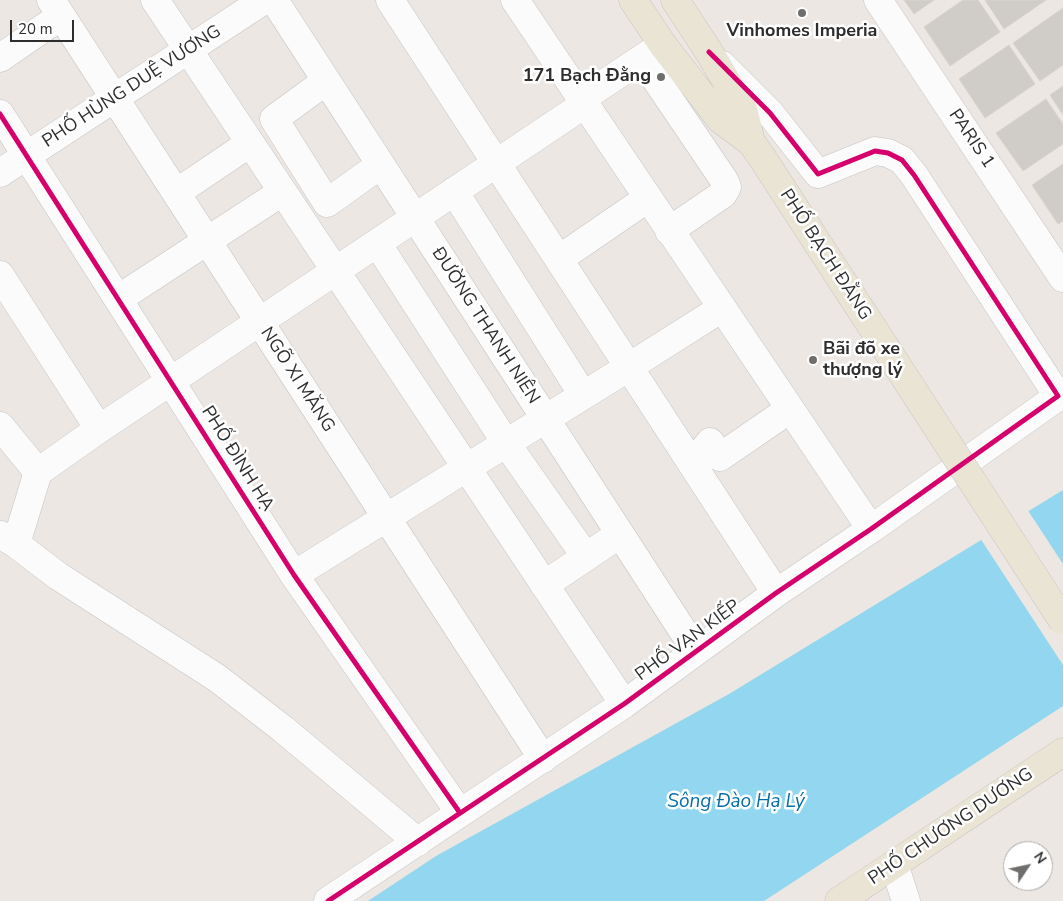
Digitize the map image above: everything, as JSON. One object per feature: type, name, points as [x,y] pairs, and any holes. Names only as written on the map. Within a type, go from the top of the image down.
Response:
[{"type":"main road","name":"PHỐ BẠCH ĐẰNG","points":[[633,0],[653,52],[720,119],[756,149]]},
{"type":"main road","name":"PHỐ BẠCH ĐẰNG","points":[[675,0],[743,108],[756,149],[1063,621]]},
{"type":"main road","name":"PHỐ CHƯƠNG DƯƠNG","points":[[839,901],[1063,752]]},
{"type":"street","points":[[155,0],[624,704]]},
{"type":"street","name":"PHỐ HÙNG DUỆ VƯƠNG","points":[[0,173],[264,0]]},
{"type":"street","name":"ĐƯỜNG THANH NIÊN","points":[[274,0],[696,651]]},
{"type":"street","points":[[390,0],[776,593]]},
{"type":"street","points":[[515,0],[871,529]]},
{"type":"street","name":"PARIS 1","points":[[878,0],[1063,278]]},
{"type":"street","points":[[0,58],[56,8]]},
{"type":"street","name":"NGÕ XI MĂNG","points":[[56,8],[543,759]]},
{"type":"street","points":[[418,842],[283,729],[217,678],[58,576],[8,539],[38,472],[170,381],[496,163],[653,52],[727,186],[723,194],[670,231]]},
{"type":"street","points":[[709,52],[770,113],[818,174],[875,151],[888,153],[902,160],[1061,394]]},
{"type":"street","points":[[326,81],[274,119],[327,203],[380,165]]},
{"type":"street","name":"PHỐ ĐÌNH HẠ","points":[[0,114],[294,575],[460,813]]},
{"type":"street","points":[[176,194],[250,144]]},
{"type":"street","points":[[454,191],[584,395]]},
{"type":"street","points":[[118,299],[282,192]]},
{"type":"street","points":[[558,259],[648,198]]},
{"type":"street","points":[[377,243],[506,443],[586,557]]},
{"type":"street","points":[[0,275],[99,429]]},
{"type":"street","points":[[294,575],[722,308]]},
{"type":"street","name":"PHỐ VẠN KIẾP","points":[[328,901],[624,704],[776,593],[871,529],[1061,394]]},
{"type":"street","points":[[692,464],[710,442],[720,457],[790,409]]},
{"type":"street","points":[[0,426],[38,472]]},
{"type":"street","points":[[544,585],[620,534]]},
{"type":"street","points":[[894,864],[906,901]]},
{"type":"water","name":"Sông Đào Hạ Lý","points":[[1063,490],[1063,706],[764,901],[368,901],[436,856],[729,694]]},
{"type":"pier","points":[[1027,509],[1063,564],[1063,665],[980,538]]},
{"type":"building","points":[[904,0],[934,0],[914,14]]},
{"type":"building","points":[[963,0],[978,0],[1000,32],[950,66],[924,27]]},
{"type":"building","points":[[985,0],[1046,0],[1004,29]]},
{"type":"building","points":[[1063,8],[1063,65],[1040,81],[1013,43]]},
{"type":"building","points":[[1009,45],[1035,84],[985,118],[959,79]]},
{"type":"building","points":[[1063,86],[1063,115],[1050,95]]},
{"type":"building","points":[[1046,99],[1063,124],[1063,144],[1023,171],[996,133]]},
{"type":"building","points":[[1063,164],[1063,221],[1058,224],[1032,185]]},
{"type":"cycle path","points":[[328,901],[624,704],[776,593],[871,529],[1058,396],[914,175],[902,160],[888,153],[875,151],[818,174],[770,113],[709,52]]},
{"type":"cycle path","points":[[0,114],[294,575],[460,813]]},
{"type":"place","name":"Vinhomes Imperia","points":[[802,13]]},
{"type":"place","name":"171 Bạch Đằng","points":[[661,77]]},
{"type":"place","name":"Bãi đõ xe thượng lý","points":[[813,360]]}]
